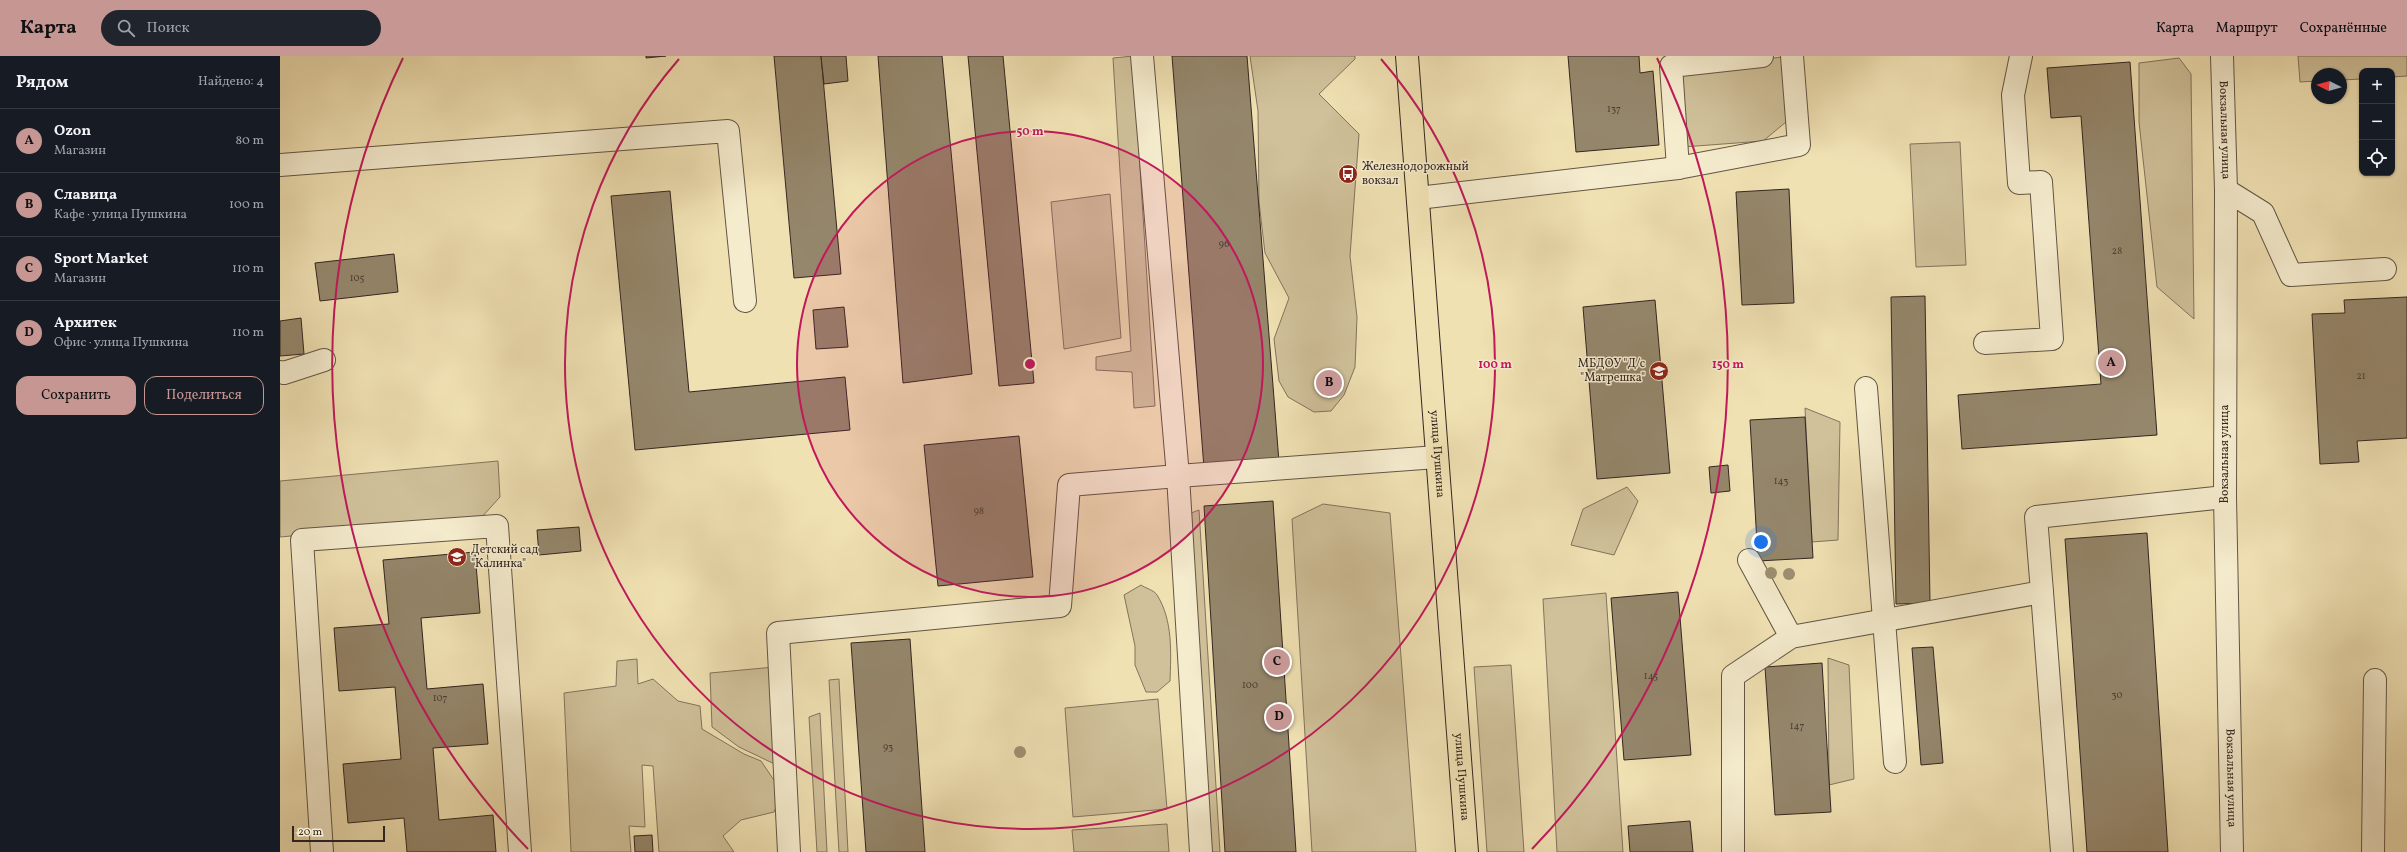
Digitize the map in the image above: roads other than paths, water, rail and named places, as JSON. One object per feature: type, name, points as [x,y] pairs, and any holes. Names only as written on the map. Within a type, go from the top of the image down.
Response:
[{"type":"main road","name":"улица Пушкина","points":[[1407,56],[1467,852]]},
{"type":"street","points":[[1142,56],[1178,476],[1201,852]]},
{"type":"street","points":[[1678,168],[1671,66],[1762,56]]},
{"type":"street","points":[[1418,198],[1678,168],[1799,145],[1792,56]]},
{"type":"street","points":[[1985,343],[2052,339],[2040,182],[2019,184],[2013,95],[2021,56]]},
{"type":"street","name":"Вокзальная улица","points":[[2222,56],[2226,190],[2225,497],[2232,852]]},
{"type":"street","points":[[280,165],[728,131],[745,301]]},
{"type":"street","points":[[2226,190],[2264,213],[2291,275],[2385,269]]},
{"type":"street","points":[[280,372],[284,373],[324,360]]},
{"type":"street","points":[[1866,388],[1895,762]]},
{"type":"street","points":[[789,852],[778,633],[1060,606],[1069,485],[1437,457]]},
{"type":"street","points":[[2062,852],[2036,517],[2225,497]]},
{"type":"street","points":[[322,852],[302,540],[497,526],[520,852]]},
{"type":"street","points":[[1748,560],[1791,637]]},
{"type":"street","points":[[1733,852],[1733,676],[1791,637],[2042,592]]},
{"type":"street","points":[[2373,852],[2375,680]]},
{"type":"place","name":"Железнодорожный вокзал","points":[[1348,174]]},
{"type":"place","name":"Ozon","points":[[2111,363]]},
{"type":"place","name":"МБДОУ \"Д/с \"Матрешка\"","points":[[1659,371]]},
{"type":"place","name":"Славица","points":[[1329,383]]},
{"type":"place","name":"Детский сад \"Калинка\"","points":[[457,557]]},
{"type":"place","name":"Sport Market","points":[[1277,662]]},
{"type":"place","name":"Архитек","points":[[1279,717]]}]
